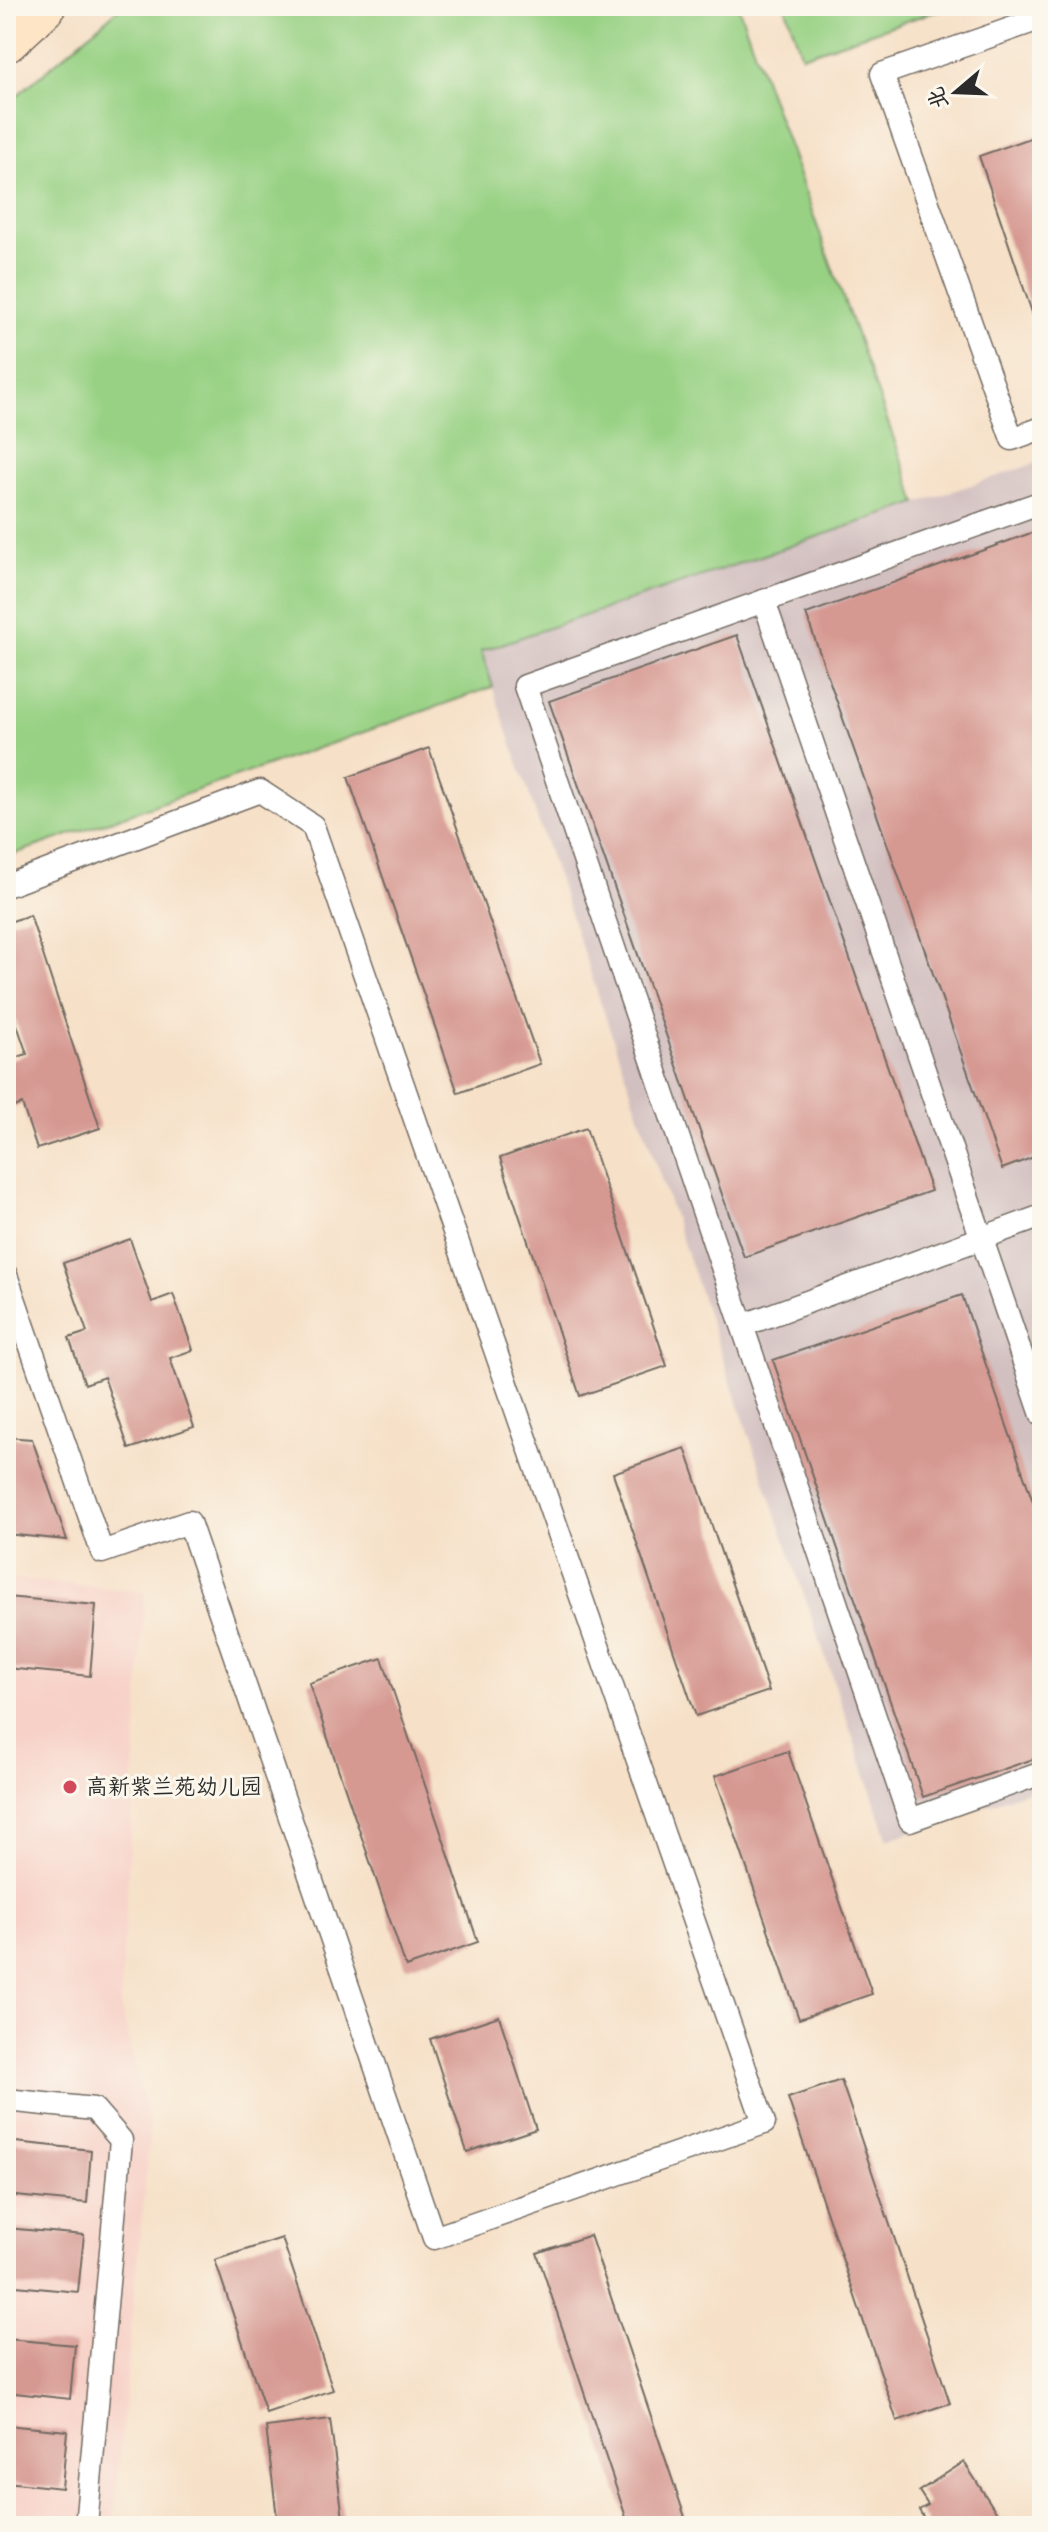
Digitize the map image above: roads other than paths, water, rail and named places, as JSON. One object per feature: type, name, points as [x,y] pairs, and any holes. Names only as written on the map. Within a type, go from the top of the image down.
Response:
[{"type":"main road","points":[[6,40],[43,6]]},
{"type":"lane","points":[[1042,18],[882,74],[1012,439],[1042,428]]},
{"type":"lane","points":[[1042,502],[525,686],[910,1820],[1042,1773]]},
{"type":"lane","points":[[764,601],[1042,1415]]},
{"type":"lane","points":[[6,886],[260,791],[313,826],[764,2123],[434,2238],[189,1522],[102,1552],[6,1275]]},
{"type":"lane","points":[[744,1325],[1042,1216]]},
{"type":"lane","points":[[6,2100],[94,2109],[121,2140],[86,2526]]},
{"type":"place","name":"高新紫兰苑幼儿园","points":[[70,1787]]}]
